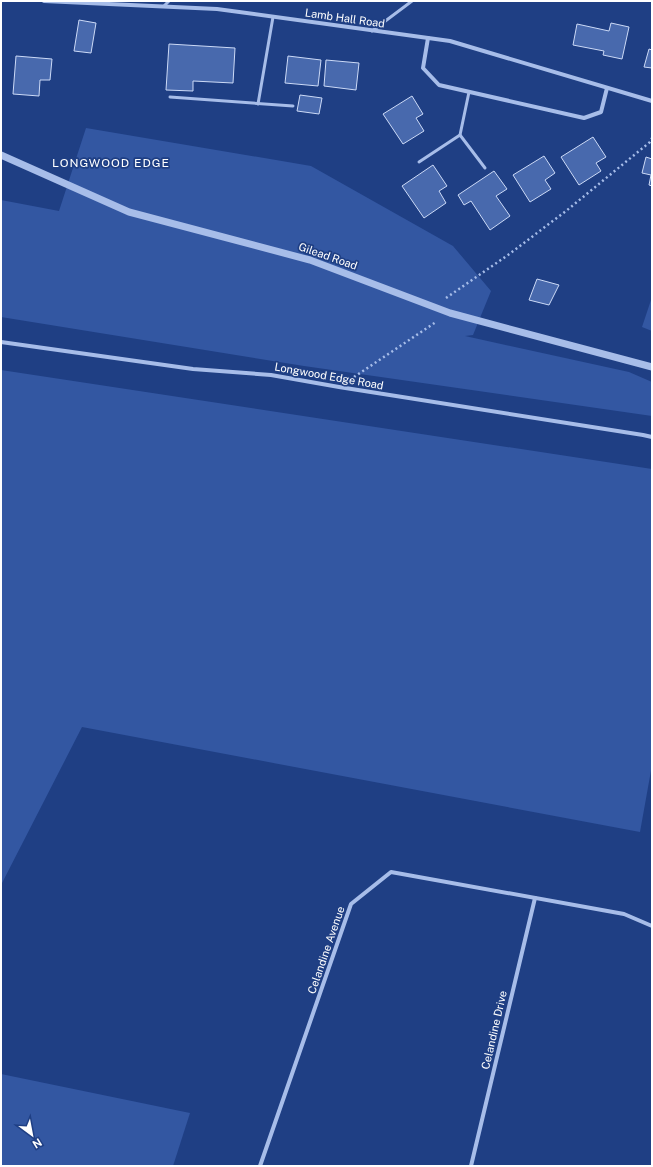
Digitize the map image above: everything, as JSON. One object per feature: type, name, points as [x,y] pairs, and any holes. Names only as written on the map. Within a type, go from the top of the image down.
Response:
[{"type":"street","name":"Lamb Hall Road","points":[[44,1],[217,9],[450,41],[652,101]]},
{"type":"street","points":[[428,38],[423,68],[439,85],[584,118],[601,112],[607,88]]},
{"type":"street","name":"Gilead Road","points":[[1,155],[129,212],[310,260],[450,313],[652,367]]},
{"type":"street","name":"Longwood Edge Road","points":[[1,342],[193,369],[271,375],[652,438]]},
{"type":"street","name":"Celandine Avenue","points":[[260,1166],[351,904],[391,872],[624,914],[652,926]]},
{"type":"street","name":"Celandine Drive","points":[[471,1166],[535,898]]},
{"type":"lane","points":[[164,6],[169,1]]},
{"type":"lane","points":[[372,31],[412,1]]},
{"type":"lane","points":[[258,104],[273,17]]},
{"type":"lane","points":[[419,162],[460,135],[469,92]]},
{"type":"lane","points":[[170,97],[293,106]]},
{"type":"lane","points":[[460,135],[485,168]]},
{"type":"path","points":[[433,306],[508,254],[566,211],[650,142],[652,138]]},
{"type":"path","points":[[339,387],[450,313]]},
{"type":"shaded area","points":[[86,128],[311,166],[453,246],[491,291],[473,335],[465,336],[629,372],[652,382],[652,416],[304,366],[1,317],[1,200],[59,211]]},
{"type":"shaded area","points":[[652,297],[652,331],[642,327]]},
{"type":"shaded area","points":[[1,370],[652,469],[652,765],[640,832],[82,727],[1,885]]},
{"type":"shaded area","points":[[1,1074],[190,1113],[173,1166],[1,1166]]},
{"type":"building","points":[[79,20],[96,23],[91,53],[74,51]]},
{"type":"building","points":[[611,23],[629,27],[622,59],[603,55],[604,51],[573,45],[577,24],[609,31]]},
{"type":"building","points":[[169,44],[235,48],[233,83],[193,81],[193,91],[166,90]]},
{"type":"building","points":[[649,49],[652,50],[652,68],[644,67]]},
{"type":"building","points":[[16,56],[52,59],[50,80],[40,80],[39,96],[13,94]]},
{"type":"building","points":[[288,56],[321,60],[318,86],[285,83]]},
{"type":"building","points":[[326,60],[359,63],[356,90],[324,86]]},
{"type":"building","points":[[300,95],[322,98],[319,114],[297,111]]},
{"type":"building","points":[[412,96],[423,114],[416,118],[424,131],[403,144],[383,114]]},
{"type":"building","points":[[593,137],[606,157],[596,163],[601,171],[579,185],[561,157]]},
{"type":"building","points":[[544,156],[555,173],[545,180],[551,189],[530,202],[513,175]]},
{"type":"building","points":[[646,157],[652,159],[652,186],[649,185],[651,175],[642,173]]},
{"type":"building","points":[[433,165],[447,186],[439,191],[446,203],[424,218],[402,186]]},
{"type":"building","points":[[494,171],[507,189],[496,196],[510,216],[490,230],[471,201],[464,205],[458,195]]},
{"type":"building","points":[[537,279],[559,285],[549,305],[529,300]]},
{"type":"district","name":"LONGWOOD EDGE","points":[[111,163]]}]
